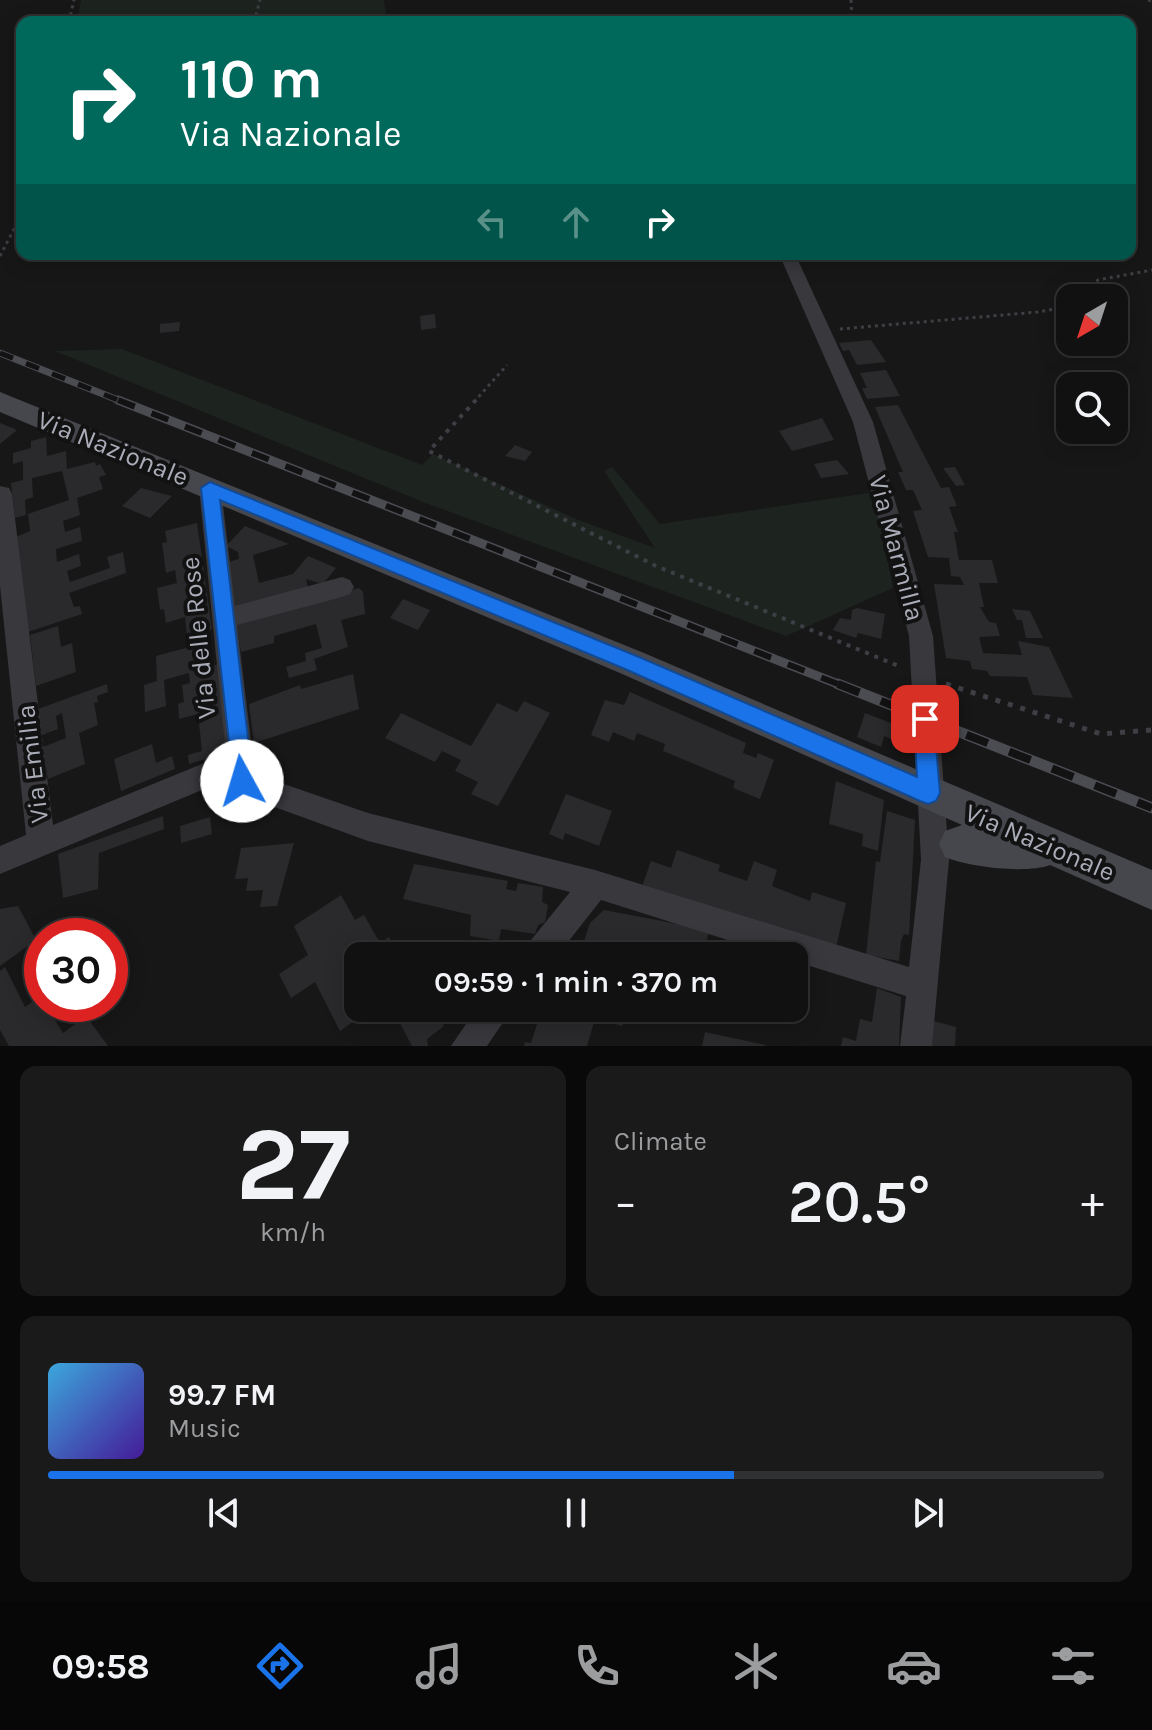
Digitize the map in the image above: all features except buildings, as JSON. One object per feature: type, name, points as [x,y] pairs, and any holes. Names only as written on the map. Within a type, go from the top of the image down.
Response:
[{"type":"main road","name":"Via Nazionale","points":[[0,401],[632,663],[945,826],[1067,855],[1152,890]]},
{"type":"street","name":"Via Marmilla","points":[[790,260],[863,422],[921,636],[923,676],[945,826],[916,1046]]},
{"type":"street","name":"Via delle Rose","points":[[210,488],[242,781]]},
{"type":"street","name":"Via Emilia","points":[[1,494],[41,843]]},
{"type":"street","points":[[224,619],[342,587]]},
{"type":"street","points":[[0,860],[214,772],[368,827],[595,884],[922,986]]},
{"type":"street","points":[[549,942],[595,884]]},
{"type":"street","points":[[467,1046],[486,1022]]},
{"type":"path","points":[[0,256],[16,225]]},
{"type":"path","points":[[1093,284],[1098,280],[1152,270]]},
{"type":"path","points":[[822,332],[1056,309]]},
{"type":"path","points":[[507,365],[429,451],[656,566],[923,676],[1101,734],[1152,730]]},
{"type":"shaded area","points":[[81,0],[384,0],[386,16],[78,16]]},
{"type":"shaded area","points":[[122,349],[422,465],[433,454],[576,519],[655,548],[604,471],[612,467],[660,524],[875,492],[893,588],[786,636],[423,502],[55,351]]},
{"type":"railway","points":[[0,353],[123,402]]},
{"type":"railway","points":[[118,400],[843,686]]},
{"type":"railway","points":[[838,684],[1152,808]]},
{"type":"route","points":[[242,781],[210,488],[632,663],[928,793],[925,719]]}]
